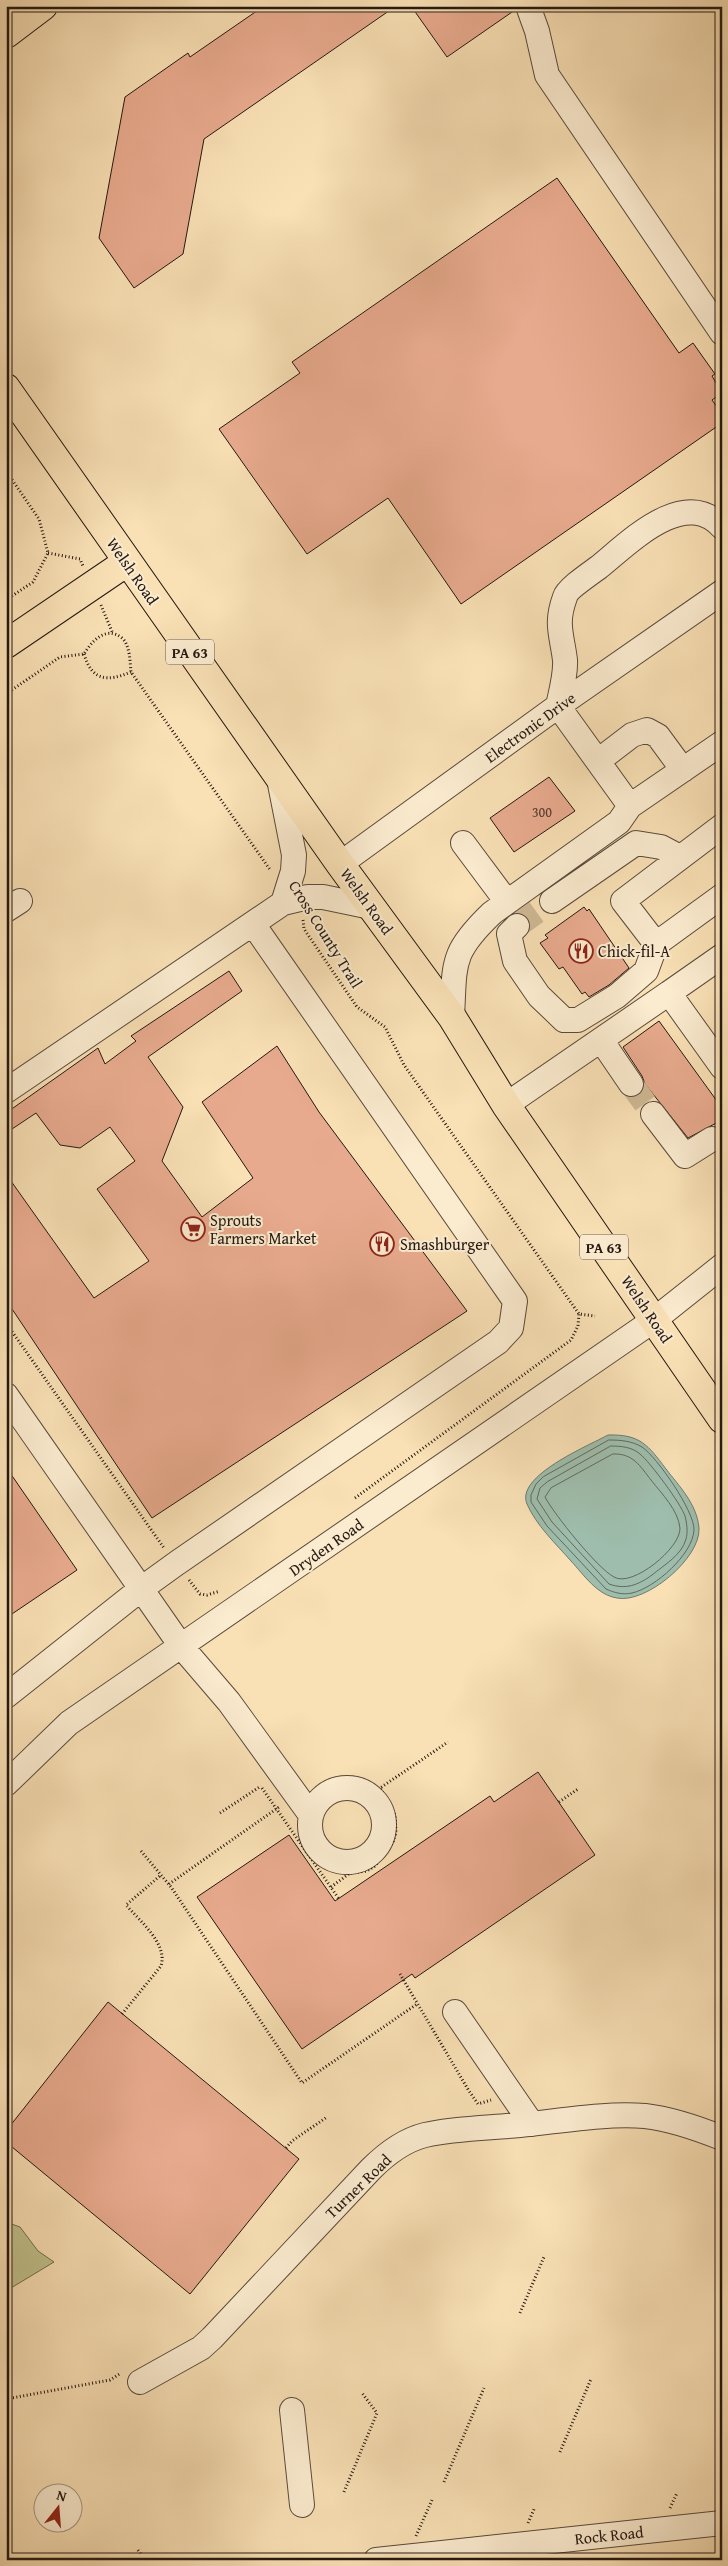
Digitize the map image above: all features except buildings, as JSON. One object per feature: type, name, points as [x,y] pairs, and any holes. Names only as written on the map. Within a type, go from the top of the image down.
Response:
[{"type":"main road","points":[[6,34],[43,6]]},
{"type":"main road","name":"Welsh Road","points":[[6,388],[279,779],[452,1018],[506,1105],[722,1419]]},
{"type":"main road","points":[[6,644],[127,562]]},
{"type":"street","points":[[528,6],[537,31],[547,75],[722,333]]},
{"type":"street","points":[[630,806],[558,706],[565,662],[558,629],[565,595],[636,537],[666,518],[694,511],[720,517]]},
{"type":"street","name":"Electronic Drive","points":[[340,864],[558,706],[722,592]]},
{"type":"street","points":[[598,761],[632,735],[647,730],[658,736],[683,770]]},
{"type":"street","points":[[452,1018],[455,964],[460,948],[474,930],[507,902],[619,822],[630,806],[721,747]]},
{"type":"street","points":[[279,779],[294,855],[287,899]]},
{"type":"street","points":[[656,944],[623,900],[722,826]]},
{"type":"street","points":[[552,901],[636,842],[661,847],[680,857]]},
{"type":"street","points":[[463,843],[507,902]]},
{"type":"street","points":[[517,926],[509,934],[515,960],[539,996],[564,1020],[578,1020],[617,996],[646,971],[656,944],[722,896]]},
{"type":"street","points":[[6,1091],[287,899],[322,897],[371,908]]},
{"type":"street","points":[[6,1696],[141,1588],[498,1342],[511,1328],[515,1301],[253,924]]},
{"type":"street","points":[[506,1105],[722,956]]},
{"type":"street","points":[[669,993],[722,1067]]},
{"type":"street","points":[[601,1040],[631,1084]]},
{"type":"street","points":[[653,1114],[684,1156],[712,1139]]},
{"type":"street","name":"Dryden Road","points":[[6,1784],[69,1723],[654,1320],[722,1266]]},
{"type":"street","points":[[6,1395],[181,1646],[229,1702],[310,1814]]},
{"type":"street","points":[[455,2012],[532,2124]]},
{"type":"street","name":"Turner Road","points":[[132,2377],[201,2348],[371,2169],[388,2154],[425,2136],[618,2116],[644,2116],[685,2124],[722,2138]]},
{"type":"street","points":[[292,2410],[302,2504]]},
{"type":"street","name":"Rock Road","points":[[376,2560],[722,2523]]},
{"type":"path","points":[[6,471],[39,519],[48,553],[33,582],[6,600]]},
{"type":"path","name":"Cross County Trail","points":[[84,654],[96,638],[113,634],[122,638],[127,647],[131,672],[287,899],[302,916],[304,929],[357,1007],[385,1027],[404,1065],[579,1314]]},
{"type":"path","points":[[6,694],[60,657],[84,654],[87,665],[94,674],[104,678],[112,679],[131,672]]},
{"type":"path","points":[[348,1502],[572,1340],[578,1326],[579,1314],[595,1316]]},
{"type":"path","points":[[6,1323],[158,1542]]},
{"type":"path","points":[[177,1563],[200,1594],[207,1595],[222,1590]]},
{"type":"path","points":[[331,1887],[350,1873],[367,1871],[375,1866],[393,1842],[396,1833],[395,1814],[380,1788],[448,1742]]},
{"type":"path","points":[[256,1779],[339,1899]]},
{"type":"path","points":[[220,1814],[261,1786]]},
{"type":"path","points":[[559,1802],[578,1789]]},
{"type":"path","points":[[169,1884],[296,1795]]},
{"type":"path","points":[[140,1851],[169,1884],[302,2083],[417,2004]]},
{"type":"path","points":[[122,2014],[162,1966],[161,1948],[126,1906],[161,1875]]},
{"type":"path","points":[[400,1974],[441,2048],[478,2104],[512,2095]]},
{"type":"path","points":[[286,2148],[292,2141],[327,2116]]},
{"type":"path","points":[[520,2313],[544,2257]]},
{"type":"path","points":[[6,2399],[132,2377]]},
{"type":"path","points":[[560,2452],[591,2379]]},
{"type":"path","points":[[444,2482],[484,2388]]},
{"type":"path","points":[[344,2492],[377,2413],[362,2393]]},
{"type":"path","points":[[407,2556],[432,2500]]},
{"type":"path","points":[[138,2550],[145,2560]]},
{"type":"green space","points":[[6,2222],[20,2227],[38,2251],[54,2262],[6,2291]]},
{"type":"water","points":[[608,1435],[619,1435],[636,1439],[648,1447],[687,1496],[698,1519],[697,1540],[682,1565],[656,1586],[642,1594],[629,1598],[610,1596],[591,1584],[547,1534],[527,1504],[526,1493],[532,1483],[542,1473],[570,1454]]},
{"type":"tunnel","points":[[517,926],[552,901]]},
{"type":"tunnel","points":[[631,1084],[653,1114]]},
{"type":"place","name":"Chick-fil-A","points":[[581,951]]},
{"type":"place","name":"Sprouts Farmers Market","points":[[193,1229]]},
{"type":"place","name":"Smashburger","points":[[382,1244]]}]
